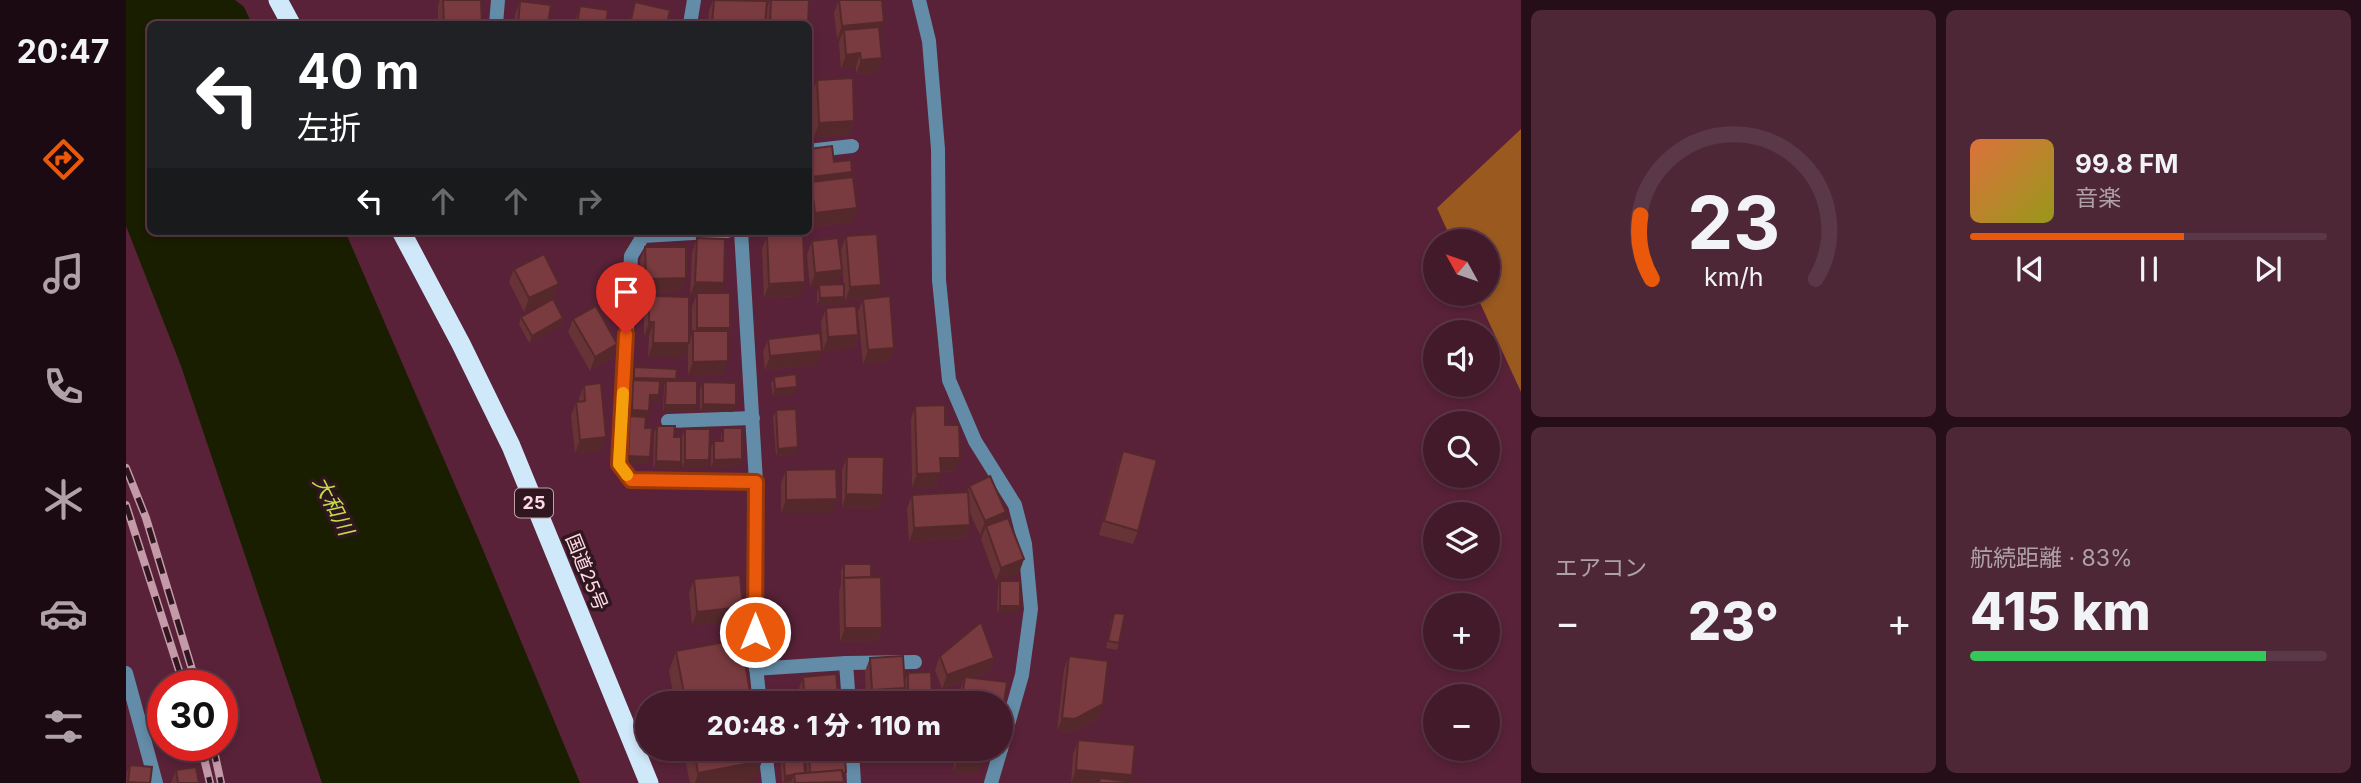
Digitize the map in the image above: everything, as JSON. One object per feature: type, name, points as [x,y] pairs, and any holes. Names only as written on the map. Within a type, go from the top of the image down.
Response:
[{"type":"highway","points":[[278,0],[289,21]]},
{"type":"highway","name":"国道25号","points":[[403,235],[511,446],[649,783]]},
{"type":"street","points":[[496,21],[498,0]]},
{"type":"street","points":[[690,21],[694,0]]},
{"type":"street","points":[[919,0],[929,41],[938,149],[939,280],[949,380],[975,441],[1015,505],[1026,544],[1031,609],[1022,675],[1013,707]]},
{"type":"street","points":[[812,151],[852,146]]},
{"type":"street","points":[[660,235],[643,236],[631,256],[619,464],[631,480],[756,482]]},
{"type":"street","points":[[741,235],[756,482],[756,669],[759,691]]},
{"type":"street","points":[[668,421],[753,418]]},
{"type":"street","points":[[756,669],[915,662]]},
{"type":"street","points":[[846,663],[848,691]]},
{"type":"street","points":[[126,673],[156,783]]},
{"type":"street","points":[[766,761],[769,783]]},
{"type":"street","points":[[853,761],[854,783]]},
{"type":"street","points":[[991,783],[997,761]]},
{"type":"shaded area","points":[[1521,129],[1521,392],[1500,346],[1500,320],[1488,320],[1482,306],[1500,306],[1500,229],[1447,229],[1437,208]]},
{"type":"water","name":"大和川","points":[[126,0],[235,0],[244,7],[251,21],[147,21],[147,235],[347,235],[481,545],[580,783],[322,783],[181,366],[126,226]]},
{"type":"building","points":[[443,0],[481,0],[482,21],[444,21]]},
{"type":"building","points":[[714,0],[767,1],[765,21],[712,21]]},
{"type":"building","points":[[771,0],[809,0],[808,21],[770,21]]},
{"type":"building","points":[[839,0],[882,0],[884,22],[842,26]]},
{"type":"building","points":[[520,1],[551,5],[548,21],[518,21]]},
{"type":"building","points":[[635,2],[670,10],[668,21],[631,21]]},
{"type":"building","points":[[580,6],[608,10],[606,21],[578,21]]},
{"type":"building","points":[[879,27],[882,58],[861,60],[860,53],[846,55],[844,30]]},
{"type":"building","points":[[853,78],[854,121],[819,123],[817,80]]},
{"type":"building","points":[[832,146],[834,162],[851,160],[852,172],[812,177],[812,148]]},
{"type":"building","points":[[853,177],[857,208],[815,213],[812,182]]},
{"type":"building","points":[[877,234],[881,285],[850,287],[846,236]]},
{"type":"building","points":[[803,235],[805,282],[769,284],[767,236]]},
{"type":"building","points":[[697,238],[725,239],[724,283],[695,282]]},
{"type":"building","points":[[838,238],[842,270],[815,273],[812,241]]},
{"type":"building","points":[[645,247],[686,247],[686,278],[646,279]]},
{"type":"building","points":[[544,254],[559,284],[529,298],[514,269]]},
{"type":"building","points":[[844,284],[844,297],[820,298],[819,285]]},
{"type":"building","points":[[697,293],[730,293],[730,328],[697,328]]},
{"type":"building","points":[[649,296],[689,297],[689,343],[653,343],[654,322],[649,322]]},
{"type":"building","points":[[890,296],[894,348],[868,350],[863,299]]},
{"type":"building","points":[[553,299],[563,318],[532,336],[521,317]]},
{"type":"building","points":[[596,306],[617,344],[595,357],[573,319]]},
{"type":"building","points":[[856,306],[858,335],[828,337],[826,308]]},
{"type":"building","points":[[693,331],[728,331],[728,361],[693,362]]},
{"type":"building","points":[[820,333],[822,351],[770,356],[768,339]]},
{"type":"building","points":[[634,367],[677,369],[676,379],[634,378]]},
{"type":"building","points":[[796,374],[797,387],[775,389],[774,377]]},
{"type":"building","points":[[633,380],[660,381],[659,395],[650,395],[649,411],[632,410]]},
{"type":"building","points":[[666,381],[697,381],[697,405],[665,405]]},
{"type":"building","points":[[703,382],[736,383],[736,405],[703,404]]},
{"type":"building","points":[[601,383],[606,437],[580,440],[576,402],[585,401],[584,385]]},
{"type":"building","points":[[945,405],[945,425],[959,425],[960,458],[940,458],[941,473],[917,474],[915,406]]},
{"type":"building","points":[[796,409],[798,447],[778,449],[776,410]]},
{"type":"building","points":[[630,416],[646,417],[645,428],[652,428],[650,457],[628,456]]},
{"type":"building","points":[[657,426],[675,426],[674,437],[681,437],[681,462],[656,461]]},
{"type":"building","points":[[723,428],[742,428],[742,459],[714,460],[714,441],[723,441]]},
{"type":"building","points":[[685,429],[710,429],[709,460],[685,460]]},
{"type":"building","points":[[1123,451],[1157,460],[1138,531],[1104,521]]},
{"type":"building","points":[[847,457],[884,457],[883,495],[846,494]]},
{"type":"building","points":[[836,469],[837,499],[786,500],[786,470]]},
{"type":"building","points":[[990,476],[1006,512],[985,521],[969,486]]},
{"type":"building","points":[[968,492],[970,525],[914,528],[912,495]]},
{"type":"building","points":[[1008,518],[1024,559],[1001,568],[986,526]]},
{"type":"building","points":[[844,564],[871,564],[871,577],[844,578]]},
{"type":"building","points":[[740,575],[743,607],[697,612],[694,579]]},
{"type":"building","points":[[881,577],[882,628],[845,628],[844,578]]},
{"type":"building","points":[[1000,581],[1020,581],[1020,606],[1000,606]]},
{"type":"building","points":[[1114,613],[1125,614],[1119,643],[1108,641]]},
{"type":"building","points":[[981,622],[994,658],[947,675],[940,656]]},
{"type":"building","points":[[741,639],[750,691],[684,691],[676,651]]},
{"type":"building","points":[[903,656],[905,688],[872,690],[870,658]]},
{"type":"building","points":[[1069,656],[1108,661],[1103,704],[1075,719],[1062,718]]},
{"type":"building","points":[[931,672],[932,691],[908,691],[908,673]]},
{"type":"building","points":[[836,674],[838,691],[804,691],[803,677]]},
{"type":"building","points":[[965,677],[1007,682],[1006,691],[963,691]]},
{"type":"building","points":[[1078,740],[1135,745],[1132,775],[1076,770]]},
{"type":"building","points":[[696,761],[762,761],[698,773]]},
{"type":"building","points":[[784,761],[804,761],[805,773],[785,776]]},
{"type":"building","points":[[810,761],[845,761],[846,772],[842,773],[842,770],[810,773]]},
{"type":"building","points":[[130,765],[152,767],[150,783],[128,782]]},
{"type":"building","points":[[196,767],[199,783],[178,783],[176,770]]},
{"type":"building","points":[[842,770],[844,782],[795,783],[794,774]]},
{"type":"building","points":[[1100,778],[1141,783],[1099,783]]},
{"type":"railway","points":[[126,468],[146,518],[192,670]]},
{"type":"railway","points":[[126,505],[179,670]]},
{"type":"railway","points":[[205,761],[210,783]]},
{"type":"railway","points":[[216,761],[221,783]]},
{"type":"slow traffic","points":[[623,393],[619,464],[627,475]]},
{"type":"route","points":[[626,334],[619,464],[631,480],[756,482],[755,632]]}]
